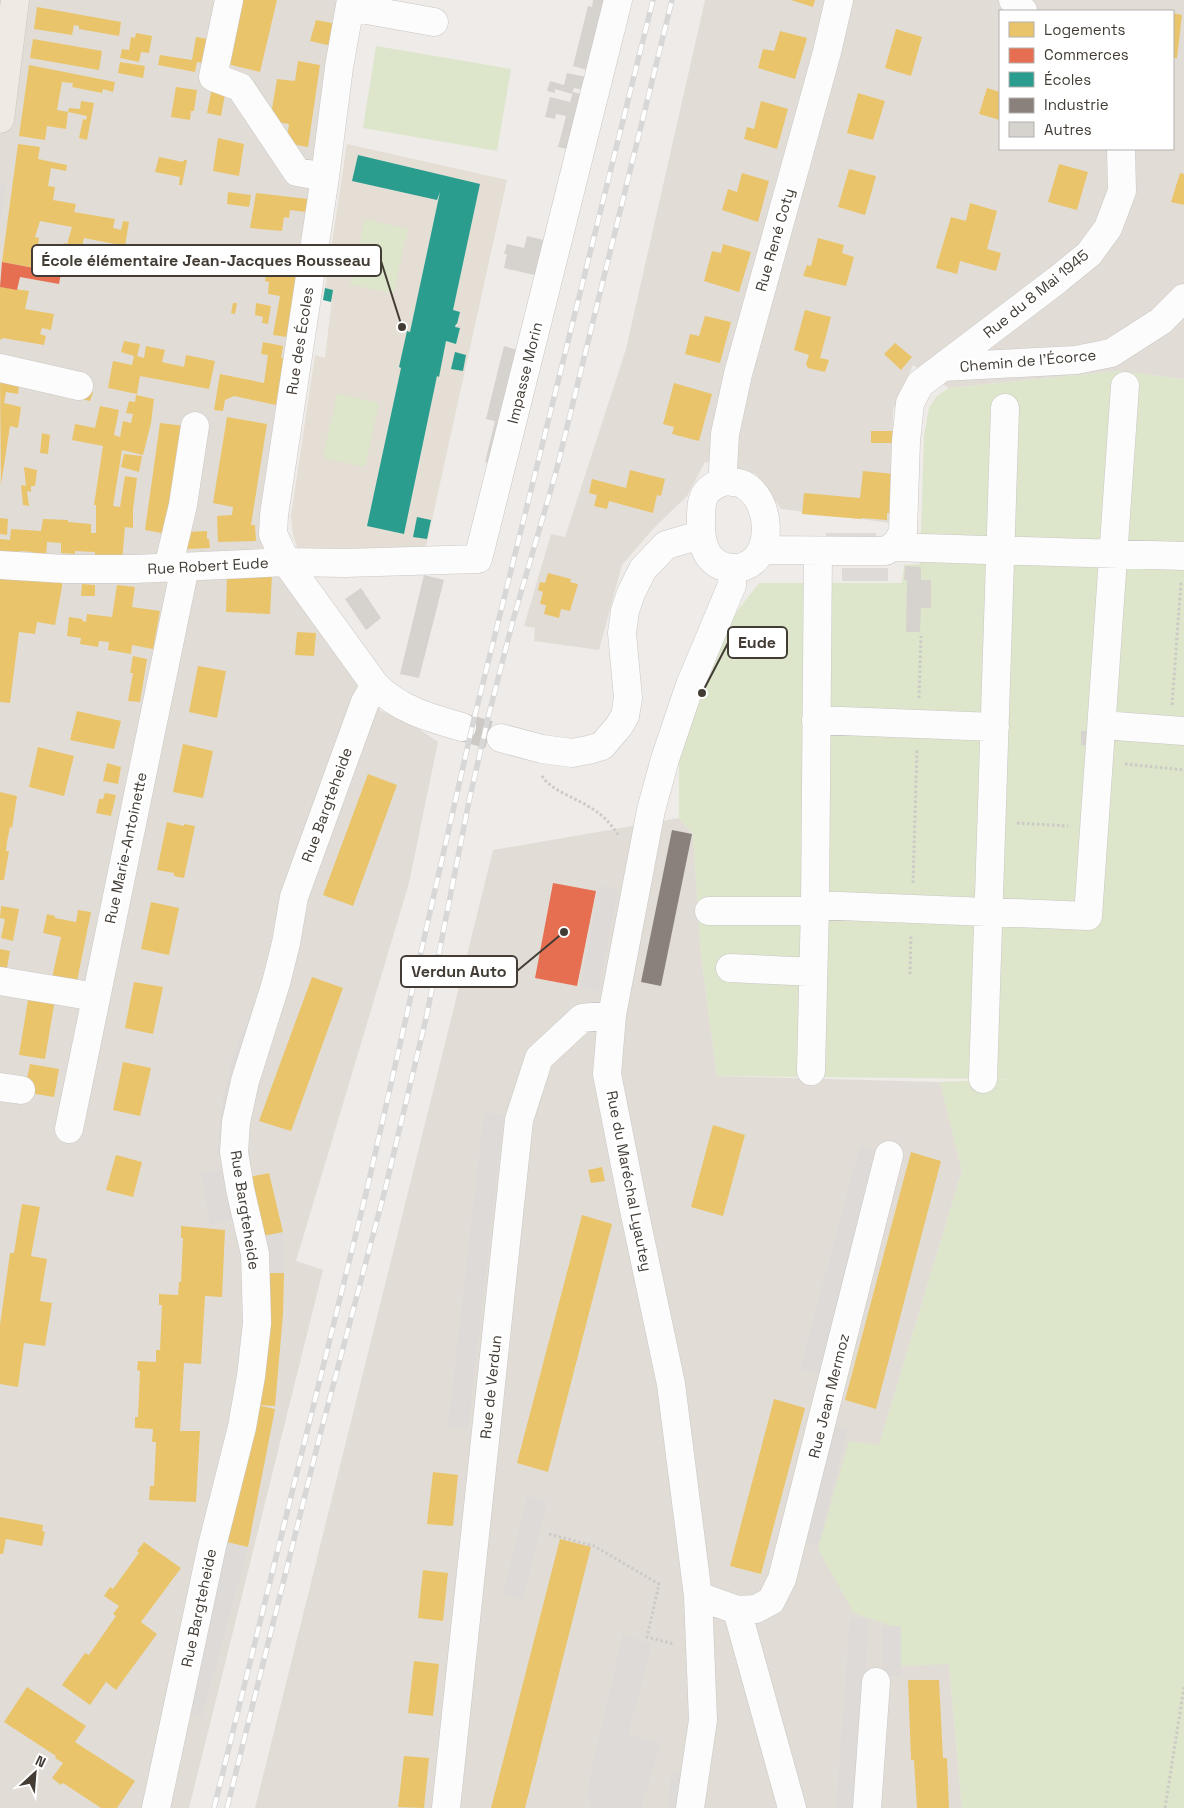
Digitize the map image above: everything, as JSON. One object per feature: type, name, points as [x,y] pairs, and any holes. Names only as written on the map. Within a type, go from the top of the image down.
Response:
[{"type":"main road","points":[[0,119],[15,0]]},
{"type":"street","points":[[0,26],[3,0]]},
{"type":"street","points":[[229,0],[213,77],[240,87],[296,172],[325,177]]},
{"type":"street","name":"Impasse Morin","points":[[286,562],[344,563],[478,559],[618,0]]},
{"type":"street","name":"Rue René Coty","points":[[725,481],[723,470],[725,434],[738,374],[827,52],[839,0]]},
{"type":"street","points":[[1013,0],[1022,10]]},
{"type":"street","points":[[351,4],[434,22]]},
{"type":"street","name":"Rue des Écoles","points":[[286,562],[273,534],[274,515],[325,177],[339,67],[351,4]]},
{"type":"street","name":"Rue du 8 Mai 1945","points":[[942,368],[1089,254],[1108,228],[1122,191],[1121,150]]},
{"type":"street","name":"Chemin de l'Écorce","points":[[942,368],[1076,360],[1111,353],[1161,321],[1184,298]]},
{"type":"street","points":[[0,368],[79,386]]},
{"type":"street","points":[[762,550],[886,551],[897,543],[903,532],[906,441],[910,403],[920,384],[942,368]]},
{"type":"street","points":[[709,911],[815,908],[912,909],[1088,916],[1125,386]]},
{"type":"street","points":[[983,1079],[1005,408]]},
{"type":"street","name":"Rue Marie-Antoinette","points":[[69,1129],[96,997],[176,568],[195,426]]},
{"type":"street","points":[[725,481],[744,485],[755,496],[764,512],[767,531],[762,550],[753,562],[740,569],[722,567],[711,559],[704,551],[700,535],[701,508],[705,494],[712,486],[725,481]]},
{"type":"street","points":[[501,738],[542,749],[572,753],[602,746],[625,716],[628,698],[622,633],[630,593],[644,569],[666,545],[700,535]]},
{"type":"street","points":[[892,547],[1183,556]]},
{"type":"street","points":[[811,1071],[815,908],[818,550]]},
{"type":"street","name":"Rue Robert Eude","points":[[0,565],[66,569],[176,568],[286,562],[374,685],[395,702],[429,718],[462,727]]},
{"type":"street","name":"Rue du Maréchal Lyautey","points":[[690,1808],[703,1720],[698,1596],[672,1384],[632,1205],[607,1074],[612,1015],[651,810],[665,759],[690,685],[732,585],[733,568]]},
{"type":"street","name":"Rue Bargteheide","points":[[156,1808],[212,1546],[242,1427],[251,1376],[257,1323],[255,1254],[234,1152],[236,1122],[245,1081],[276,983],[294,897],[365,702],[374,685]]},
{"type":"street","points":[[816,720],[995,727]]},
{"type":"street","points":[[1102,725],[1177,730]]},
{"type":"street","points":[[730,968],[813,972]]},
{"type":"street","points":[[0,981],[96,997]]},
{"type":"street","name":"Rue de Verdun","points":[[446,1808],[519,1120],[539,1058],[582,1018],[612,1015]]},
{"type":"street","name":"Rue Jean Mermoz","points":[[698,1596],[736,1610],[756,1608],[771,1601],[782,1579],[889,1155]]},
{"type":"street","points":[[736,1610],[792,1808]]},
{"type":"street","points":[[867,1808],[876,1682]]},
{"type":"path","points":[[1177,730],[1183,556]]},
{"type":"path","points":[[910,974],[921,636]]},
{"type":"path","points":[[542,749],[538,766],[544,780],[593,809],[610,822],[624,844],[641,857]]},
{"type":"path","points":[[1099,762],[1184,770]]},
{"type":"path","points":[[992,821],[1094,828]]},
{"type":"path","points":[[549,1534],[594,1546],[659,1584],[647,1637],[700,1651]]},
{"type":"path","points":[[1165,1808],[1184,1687]]},
{"type":"shaded area","points":[[0,0],[344,0],[327,80],[282,571],[352,677],[381,711],[406,720],[438,742],[409,883],[296,1261],[323,1270],[189,1808],[0,1808]]},
{"type":"shaded area","points":[[705,0],[1184,0],[1184,379],[1118,371],[949,388],[913,365],[893,410],[891,523],[781,509],[756,474],[705,462],[687,496],[653,529],[622,565],[599,650],[534,641],[535,628],[524,626],[551,534],[565,537],[626,349]]},
{"type":"shaded area","points":[[347,144],[507,180],[426,547],[299,553],[293,535],[291,516],[315,355],[325,358],[332,299],[324,296]]},
{"type":"shaded area","points":[[0,184],[6,185],[0,224]]},
{"type":"shaded area","points":[[826,533],[876,533],[876,542],[826,542]]},
{"type":"shaded area","points":[[842,568],[888,568],[888,581],[842,581]]},
{"type":"shaded area","points":[[679,818],[693,834],[701,955],[717,1076],[940,1082],[962,1171],[879,1445],[898,1628],[949,1664],[962,1808],[255,1808],[493,850]]},
{"type":"shaded area","points":[[599,886],[618,889],[599,991],[580,988]]},
{"type":"shaded area","points":[[272,949],[226,1156],[217,1155],[223,1097],[232,1059],[258,993]]},
{"type":"shaded area","points":[[484,1112],[504,1115],[468,1429],[448,1426]]},
{"type":"shaded area","points":[[860,1146],[882,1152],[823,1375],[800,1369]]},
{"type":"shaded area","points":[[224,1169],[233,1220],[210,1224],[201,1173]]},
{"type":"shaded area","points":[[283,1232],[284,1273],[262,1273],[262,1236]]},
{"type":"shaded area","points":[[829,1425],[848,1429],[818,1546],[800,1542]]},
{"type":"shaded area","points":[[527,1496],[547,1501],[523,1600],[503,1595]]},
{"type":"shaded area","points":[[227,1542],[248,1547],[202,1716],[182,1711]]},
{"type":"shaded area","points":[[850,1618],[869,1619],[856,1808],[836,1808]]},
{"type":"shaded area","points":[[882,1626],[901,1626],[901,1676],[882,1676]]},
{"type":"shaded area","points":[[623,1634],[652,1644],[628,1735],[661,1743],[641,1808],[592,1808],[586,1794]]},
{"type":"shaded area","points":[[672,1772],[684,1774],[679,1808],[667,1808]]},
{"type":"green space","points":[[376,46],[511,69],[497,151],[363,128]]},
{"type":"green space","points":[[365,219],[408,229],[393,294],[350,284]]},
{"type":"green space","points":[[1118,371],[1184,379],[1184,1808],[962,1808],[949,1664],[900,1666],[898,1628],[854,1613],[818,1549],[849,1441],[879,1445],[962,1171],[940,1082],[1011,1079],[717,1076],[701,955],[693,834],[679,818],[679,752],[708,668],[729,622],[759,583],[902,583],[904,565],[920,564],[924,436],[929,408],[937,396],[949,388]]},
{"type":"green space","points":[[337,394],[379,403],[365,467],[323,458]]},
{"type":"building: Logements","points":[[237,0],[277,0],[260,72],[223,63]]},
{"type":"building: Logements","points":[[791,0],[815,0],[813,7]]},
{"type":"building: Logements","points":[[37,7],[121,22],[119,36],[79,29],[79,26],[74,25],[72,35],[34,29]]},
{"type":"building: Logements","points":[[1174,13],[1182,15],[1177,58],[1174,58]]},
{"type":"building: Logements","points":[[316,20],[337,24],[332,46],[310,41]]},
{"type":"building: Logements","points":[[896,29],[922,37],[911,76],[885,68]]},
{"type":"building: Logements","points":[[780,31],[807,38],[795,79],[758,68],[763,49],[774,51]]},
{"type":"building: Logements","points":[[136,33],[152,36],[149,53],[141,52],[139,62],[120,58],[122,49],[129,50],[131,37],[135,38]]},
{"type":"building: Logements","points":[[196,37],[213,40],[208,64],[197,62],[195,72],[158,65],[160,55],[192,60]]},
{"type":"building: Logements","points":[[33,39],[102,51],[99,70],[30,58]]},
{"type":"building: Logements","points":[[298,61],[320,65],[308,147],[286,143],[289,124],[270,121],[277,79],[295,81]]},
{"type":"building: Logements","points":[[120,62],[145,66],[143,78],[118,73]]},
{"type":"building: Logements","points":[[29,65],[115,82],[113,92],[103,89],[102,93],[72,87],[73,83],[62,82],[57,110],[68,112],[66,129],[47,126],[45,140],[19,136]]},
{"type":"building: Logements","points":[[176,87],[197,90],[194,111],[191,111],[190,120],[171,117]]},
{"type":"building: Logements","points":[[212,88],[225,94],[221,116],[207,113]]},
{"type":"building: Logements","points":[[987,88],[999,92],[999,120],[979,114]]},
{"type":"building: Logements","points":[[858,93],[885,101],[873,140],[847,133]]},
{"type":"building: Logements","points":[[81,101],[94,103],[87,140],[79,138],[83,119],[86,120],[87,116],[68,112],[69,108],[80,109]]},
{"type":"building: Logements","points":[[761,101],[788,109],[777,149],[744,139],[747,127],[754,129]]},
{"type":"building: Logements","points":[[218,138],[244,144],[239,176],[213,171]]},
{"type":"building: Logements","points":[[18,144],[40,147],[38,159],[67,165],[66,171],[51,168],[48,186],[55,187],[53,200],[76,204],[74,212],[115,219],[113,228],[121,230],[123,221],[129,222],[125,246],[84,238],[80,256],[62,252],[64,243],[67,244],[72,227],[40,221],[35,237],[39,238],[38,248],[42,250],[41,253],[88,262],[85,277],[2,262]]},
{"type":"building: Logements","points":[[159,157],[183,162],[187,160],[182,185],[179,185],[180,177],[155,172]]},
{"type":"building: Logements","points":[[1059,164],[1088,172],[1077,210],[1048,202]]},
{"type":"building: Logements","points":[[849,169],[876,176],[865,215],[838,207]]},
{"type":"building: Logements","points":[[742,173],[769,181],[758,222],[722,210],[728,189],[737,192]]},
{"type":"building: Logements","points":[[1180,173],[1184,174],[1184,205],[1171,202]]},
{"type":"building: Logements","points":[[228,192],[251,195],[249,207],[227,204]]},
{"type":"building: Logements","points":[[256,193],[308,199],[306,212],[290,210],[289,218],[284,217],[282,231],[250,228]]},
{"type":"building: Logements","points":[[970,203],[997,211],[987,249],[1001,253],[996,271],[960,261],[957,274],[936,268],[951,217],[966,221]]},
{"type":"building: Logements","points":[[818,238],[844,245],[842,253],[854,257],[846,286],[803,276],[807,265],[811,266]]},
{"type":"building: Logements","points":[[723,244],[751,252],[739,292],[704,281],[712,251],[721,253]]},
{"type":"building: Logements","points":[[269,260],[298,265],[287,337],[273,335],[280,296],[268,294],[269,282],[265,281]]},
{"type":"building: Logements","points":[[0,287],[29,291],[25,309],[54,314],[51,330],[42,328],[40,334],[46,336],[44,345],[3,338],[0,340]]},
{"type":"building: Logements","points":[[233,303],[237,303],[235,314],[231,313]]},
{"type":"building: Logements","points":[[256,303],[271,306],[268,324],[262,323],[263,317],[255,315]]},
{"type":"building: Logements","points":[[805,310],[831,317],[820,358],[829,360],[825,372],[808,368],[806,364],[809,355],[794,350]]},
{"type":"building: Logements","points":[[705,316],[731,322],[720,363],[685,354],[690,334],[699,336]]},
{"type":"building: Logements","points":[[124,341],[140,344],[137,356],[144,358],[146,346],[165,350],[162,362],[184,367],[186,355],[215,361],[209,389],[140,376],[137,394],[108,388],[113,361],[132,365],[134,356],[121,352]]},
{"type":"building: Logements","points":[[263,342],[283,346],[281,358],[283,358],[283,361],[276,405],[234,396],[225,400],[223,411],[214,410],[220,374],[264,383],[268,355],[261,354]]},
{"type":"building: Logements","points":[[895,343],[912,357],[901,370],[884,354]]},
{"type":"building: Logements","points":[[0,371],[20,376],[18,394],[6,392],[4,403],[21,407],[18,428],[10,426],[1,485]]},
{"type":"building: Logements","points":[[674,383],[712,394],[699,441],[672,434],[674,427],[663,424]]},
{"type":"building: Logements","points":[[77,389],[93,392],[90,401],[78,398]]},
{"type":"building: Logements","points":[[136,395],[154,399],[151,423],[143,455],[122,450],[113,506],[120,507],[125,476],[137,478],[133,509],[133,528],[125,527],[122,561],[88,560],[89,555],[95,555],[95,552],[75,551],[75,554],[61,553],[61,543],[47,542],[46,558],[33,558],[33,552],[19,551],[18,558],[0,555],[0,539],[10,540],[11,529],[41,531],[43,519],[68,520],[68,522],[91,524],[91,533],[96,533],[96,505],[94,505],[103,446],[72,440],[75,424],[95,428],[100,406],[119,410],[114,435],[120,437],[123,421],[131,423],[133,414],[126,413],[129,401],[135,402]]},
{"type":"building: Logements","points":[[227,417],[267,424],[251,525],[255,525],[256,541],[218,542],[217,516],[232,515],[233,507],[213,503]]},
{"type":"building: Logements","points":[[160,423],[185,426],[168,534],[145,530]]},
{"type":"building: Logements","points":[[871,431],[893,431],[893,443],[871,443]]},
{"type":"building: Logements","points":[[42,433],[50,435],[48,454],[40,453]]},
{"type":"building: Logements","points":[[124,454],[142,456],[139,472],[121,467]]},
{"type":"building: Logements","points":[[24,467],[37,470],[35,486],[31,486],[31,492],[27,491],[29,506],[23,505],[21,485],[26,486]]},
{"type":"building: Logements","points":[[630,470],[665,479],[661,496],[657,495],[653,513],[609,501],[607,509],[594,506],[597,495],[589,493],[592,479],[626,488]]},
{"type":"building: Logements","points":[[863,471],[895,474],[891,514],[887,513],[887,520],[802,514],[804,493],[860,498]]},
{"type":"building: Logements","points":[[0,518],[8,519],[7,535],[0,534]]},
{"type":"building: Logements","points":[[207,531],[210,548],[186,549],[186,532]]},
{"type":"building: Logements","points":[[0,573],[62,579],[55,625],[37,622],[35,634],[19,632],[10,703],[0,702]]},
{"type":"building: Logements","points":[[548,573],[571,579],[570,582],[578,584],[570,611],[561,609],[559,618],[544,614],[546,605],[540,604],[543,592],[538,590],[540,582],[545,583]]},
{"type":"building: Logements","points":[[272,575],[270,614],[226,612],[227,576]]},
{"type":"building: Logements","points":[[82,584],[95,585],[95,596],[81,596]]},
{"type":"building: Logements","points":[[117,585],[135,587],[132,607],[160,611],[153,649],[132,645],[131,654],[108,650],[109,642],[99,641],[98,647],[80,644],[81,638],[67,636],[69,617],[82,619],[86,622],[87,614],[112,617]]},
{"type":"building: Logements","points":[[297,632],[316,633],[314,656],[295,655]]},
{"type":"building: Logements","points":[[133,656],[147,659],[140,702],[128,701],[133,673],[130,673]]},
{"type":"building: Logements","points":[[198,666],[226,671],[217,718],[189,712]]},
{"type":"building: Logements","points":[[77,711],[121,721],[114,749],[70,740]]},
{"type":"building: Logements","points":[[183,744],[213,751],[203,798],[173,792]]},
{"type":"building: Logements","points":[[38,747],[74,756],[64,796],[29,787]]},
{"type":"building: Logements","points":[[107,763],[121,767],[118,784],[103,781]]},
{"type":"building: Logements","points":[[368,774],[397,785],[353,906],[323,895]]},
{"type":"building: Logements","points":[[0,792],[17,796],[12,828],[10,827],[7,842],[6,851],[9,851],[4,880],[0,880]]},
{"type":"building: Logements","points":[[105,793],[116,795],[111,816],[96,813],[99,799],[103,799]]},
{"type":"building: Logements","points":[[167,822],[184,826],[184,824],[195,826],[184,878],[174,876],[174,873],[157,870]]},
{"type":"building: Logements","points":[[151,902],[179,908],[169,955],[141,949]]},
{"type":"building: Logements","points":[[1,906],[19,909],[13,941],[1,938],[5,919],[0,918]]},
{"type":"building: Logements","points":[[78,910],[91,912],[75,991],[50,987],[61,937],[43,933],[47,914],[55,916],[55,918],[76,922]]},
{"type":"building: Logements","points":[[0,949],[10,951],[6,973],[0,971]]},
{"type":"building: Logements","points":[[312,977],[343,988],[291,1131],[259,1121]]},
{"type":"building: Logements","points":[[134,982],[163,987],[153,1034],[125,1028]]},
{"type":"building: Logements","points":[[30,988],[56,993],[45,1059],[19,1055]]},
{"type":"building: Logements","points":[[123,1062],[151,1068],[140,1116],[113,1110]]},
{"type":"building: Logements","points":[[30,1064],[59,1069],[54,1097],[24,1092]]},
{"type":"building: Logements","points":[[713,1125],[745,1135],[723,1216],[691,1207]]},
{"type":"building: Logements","points":[[911,1152],[941,1161],[876,1409],[845,1400]]},
{"type":"building: Logements","points":[[116,1155],[142,1162],[133,1197],[106,1190]]},
{"type":"building: Logements","points":[[602,1167],[605,1181],[591,1183],[588,1170]]},
{"type":"building: Logements","points":[[269,1173],[283,1232],[262,1236],[249,1177]]},
{"type":"building: Logements","points":[[22,1204],[40,1207],[31,1256],[47,1259],[40,1301],[52,1303],[45,1346],[24,1343],[18,1387],[0,1384],[0,1325],[10,1253],[14,1253]]},
{"type":"building: Logements","points":[[582,1215],[612,1224],[548,1472],[517,1463]]},
{"type":"building: Logements","points":[[181,1226],[225,1230],[222,1297],[205,1296],[201,1364],[184,1363],[180,1431],[200,1431],[196,1502],[149,1500],[150,1486],[154,1486],[156,1442],[152,1442],[153,1429],[135,1428],[135,1417],[138,1417],[140,1371],[137,1370],[138,1361],[156,1362],[156,1350],[160,1350],[162,1305],[159,1305],[159,1294],[178,1295],[179,1282],[181,1282],[183,1238],[181,1238]]},
{"type":"building: Logements","points":[[262,1273],[284,1273],[283,1314],[275,1406],[257,1405],[275,1409],[248,1547],[227,1542],[254,1404]]},
{"type":"building: Logements","points":[[774,1399],[805,1408],[761,1574],[730,1566]]},
{"type":"building: Logements","points":[[433,1472],[458,1475],[453,1526],[427,1524]]},
{"type":"building: Logements","points":[[0,1517],[43,1525],[42,1531],[45,1532],[42,1546],[6,1539],[3,1554],[0,1554]]},
{"type":"building: Logements","points":[[560,1539],[591,1547],[525,1808],[491,1808]]},
{"type":"building: Logements","points":[[144,1542],[181,1568],[141,1622],[157,1634],[116,1690],[106,1682],[90,1705],[62,1685],[85,1653],[89,1655],[116,1616],[113,1614],[119,1606],[104,1596],[110,1587],[113,1589],[139,1553],[137,1551]]},
{"type":"building: Logements","points":[[423,1570],[448,1573],[443,1621],[418,1618]]},
{"type":"building: Logements","points":[[414,1661],[439,1664],[433,1716],[408,1713]]},
{"type":"building: Logements","points":[[908,1680],[939,1680],[943,1758],[947,1758],[949,1808],[917,1808],[914,1760],[911,1760]]},
{"type":"building: Logements","points":[[27,1687],[86,1726],[75,1742],[135,1781],[117,1808],[101,1808],[63,1783],[61,1785],[52,1778],[63,1763],[55,1758],[56,1756],[4,1722]]},
{"type":"building: Logements","points":[[404,1756],[429,1758],[424,1808],[398,1807]]},
{"type":"building: Commerces","points":[[2,262],[61,273],[59,284],[20,277],[17,290],[0,287]]},
{"type":"building: Commerces","points":[[553,883],[596,891],[577,986],[535,978]]},
{"type":"building: Écoles","points":[[358,155],[480,184],[453,310],[460,312],[455,327],[460,328],[456,344],[446,341],[404,534],[367,526],[401,368],[399,367],[407,331],[410,332],[440,192],[437,200],[352,181]]},
{"type":"building: Écoles","points":[[325,288],[333,290],[331,302],[323,300]]},
{"type":"building: Écoles","points":[[455,352],[466,355],[463,371],[451,369]]},
{"type":"building: Écoles","points":[[417,517],[431,520],[427,539],[413,537]]},
{"type":"building: Industrie","points":[[672,830],[692,834],[661,986],[641,982]]},
{"type":"building: Autres","points":[[593,0],[610,0],[595,72],[573,66],[588,6],[592,7]]},
{"type":"building: Autres","points":[[567,73],[591,78],[587,91],[574,88],[572,94],[555,89],[555,93],[547,91],[550,81],[564,85]]},
{"type":"building: Autres","points":[[573,92],[586,95],[572,150],[558,147],[566,116],[556,114],[555,119],[545,117],[550,97],[570,102]]},
{"type":"building: Autres","points":[[527,236],[552,242],[543,277],[504,268],[507,254],[504,254],[507,244],[524,248]]},
{"type":"building: Autres","points":[[504,346],[517,350],[498,466],[485,462],[495,421],[486,419]]},
{"type":"building: Autres","points":[[905,566],[921,567],[921,580],[931,580],[931,608],[921,608],[920,632],[906,632],[907,582],[904,579]]},
{"type":"building: Autres","points":[[424,575],[444,580],[419,678],[400,674]]},
{"type":"building: Autres","points":[[361,588],[381,618],[366,630],[345,599]]},
{"type":"building: Autres","points":[[1081,731],[1095,731],[1095,746],[1081,745]]},
{"type":"tunnel","points":[[462,727],[501,738]]},
{"type":"railway","points":[[214,1808],[368,1185],[473,723],[653,0]]},
{"type":"railway","points":[[227,1808],[320,1435],[385,1190],[427,1014],[469,801],[488,718],[513,620],[556,472],[672,0]]},
{"type":"place","name":"École élémentaire Jean-Jacques Rousseau","points":[[402,327]]},
{"type":"place","name":"Eude","points":[[702,693]]},
{"type":"place","name":"Verdun Auto","points":[[564,932]]}]
